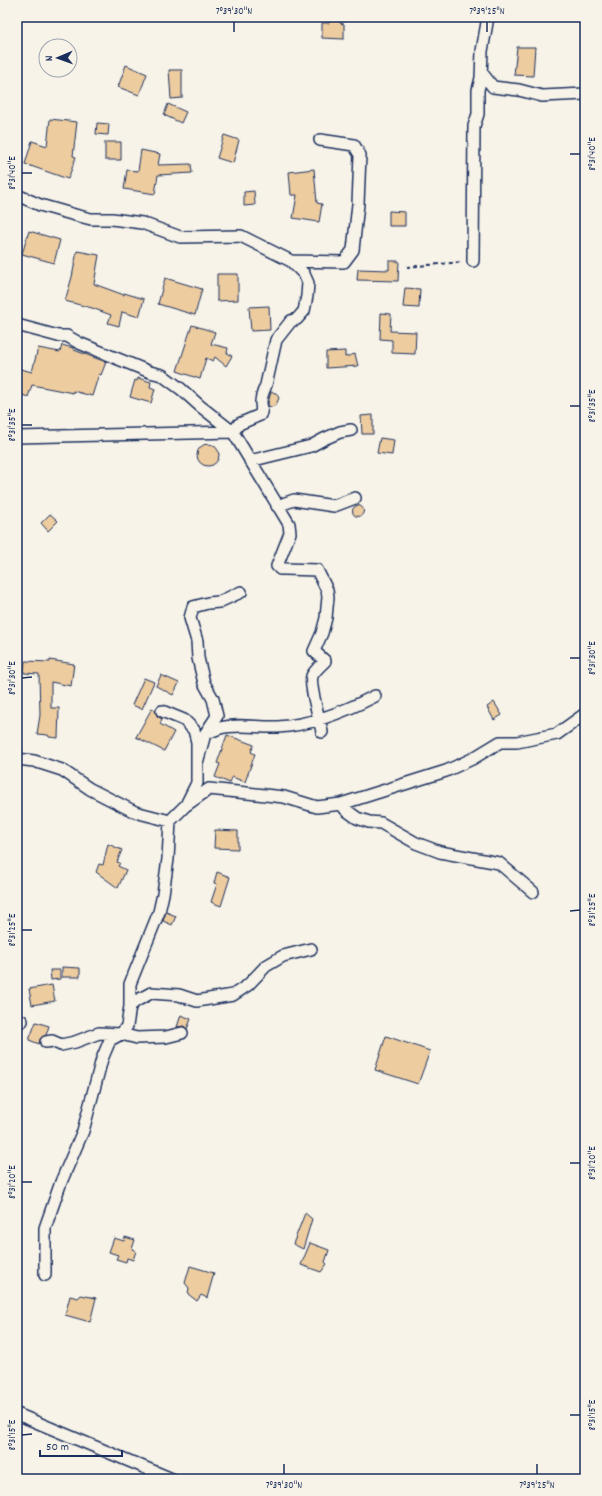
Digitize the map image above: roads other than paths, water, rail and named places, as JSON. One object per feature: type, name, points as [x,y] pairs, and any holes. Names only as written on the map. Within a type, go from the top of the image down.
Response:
[{"type":"street","points":[[473,261],[474,126],[478,114],[478,90],[482,73],[482,51],[488,17]]},
{"type":"street","points":[[482,73],[494,86],[501,88],[518,90],[542,96],[585,94]]},
{"type":"street","points":[[291,261],[344,262],[353,250],[358,204],[360,155],[354,145],[320,140]]},
{"type":"street","points":[[17,195],[40,205],[75,215],[91,219],[112,219],[142,223],[180,237],[241,236],[291,261],[304,274],[308,283],[304,311],[297,319],[291,321],[276,340],[266,385],[263,390],[261,402],[262,411],[260,415],[239,424],[233,432]]},
{"type":"street","points":[[17,325],[58,336],[67,336],[79,343],[150,372],[162,375],[233,432],[289,524],[290,534],[277,566],[280,569],[317,570],[327,590],[328,597],[326,618],[322,633],[314,651],[324,661],[312,676],[312,688],[322,732]]},
{"type":"street","points":[[250,461],[311,446],[324,438],[340,432],[351,430]]},
{"type":"street","points":[[17,437],[233,432]]},
{"type":"street","points":[[277,506],[294,500],[334,506],[355,498]]},
{"type":"street","points":[[197,763],[205,734],[217,716],[213,699],[204,683],[190,618],[193,607],[219,602],[241,592]]},
{"type":"street","points":[[205,734],[220,728],[239,726],[280,727],[320,718],[357,705],[375,696]]},
{"type":"street","points":[[162,711],[184,720],[194,730],[197,742],[197,783],[185,806]]},
{"type":"street","points":[[45,1275],[45,1228],[61,1182],[82,1131],[102,1059],[110,1040],[121,1034],[127,1026],[130,1006],[130,984],[152,933],[159,912],[168,859],[170,821],[185,806],[209,789],[284,797],[317,807],[341,804],[446,771],[472,759],[500,742],[517,742],[557,734],[585,714]]},
{"type":"street","points":[[17,759],[34,761],[62,770],[90,789],[135,812],[170,821]]},
{"type":"street","points":[[341,804],[346,810],[357,818],[381,824],[416,843],[440,852],[500,863],[533,892]]},
{"type":"street","points":[[130,1006],[151,993],[179,995],[197,1001],[233,995],[248,985],[266,966],[282,956],[311,949]]},
{"type":"street","points":[[46,1042],[52,1041],[61,1045],[75,1042],[99,1033],[121,1034],[137,1038],[166,1037],[182,1033]]},
{"type":"street","points":[[17,1414],[172,1479]]}]
